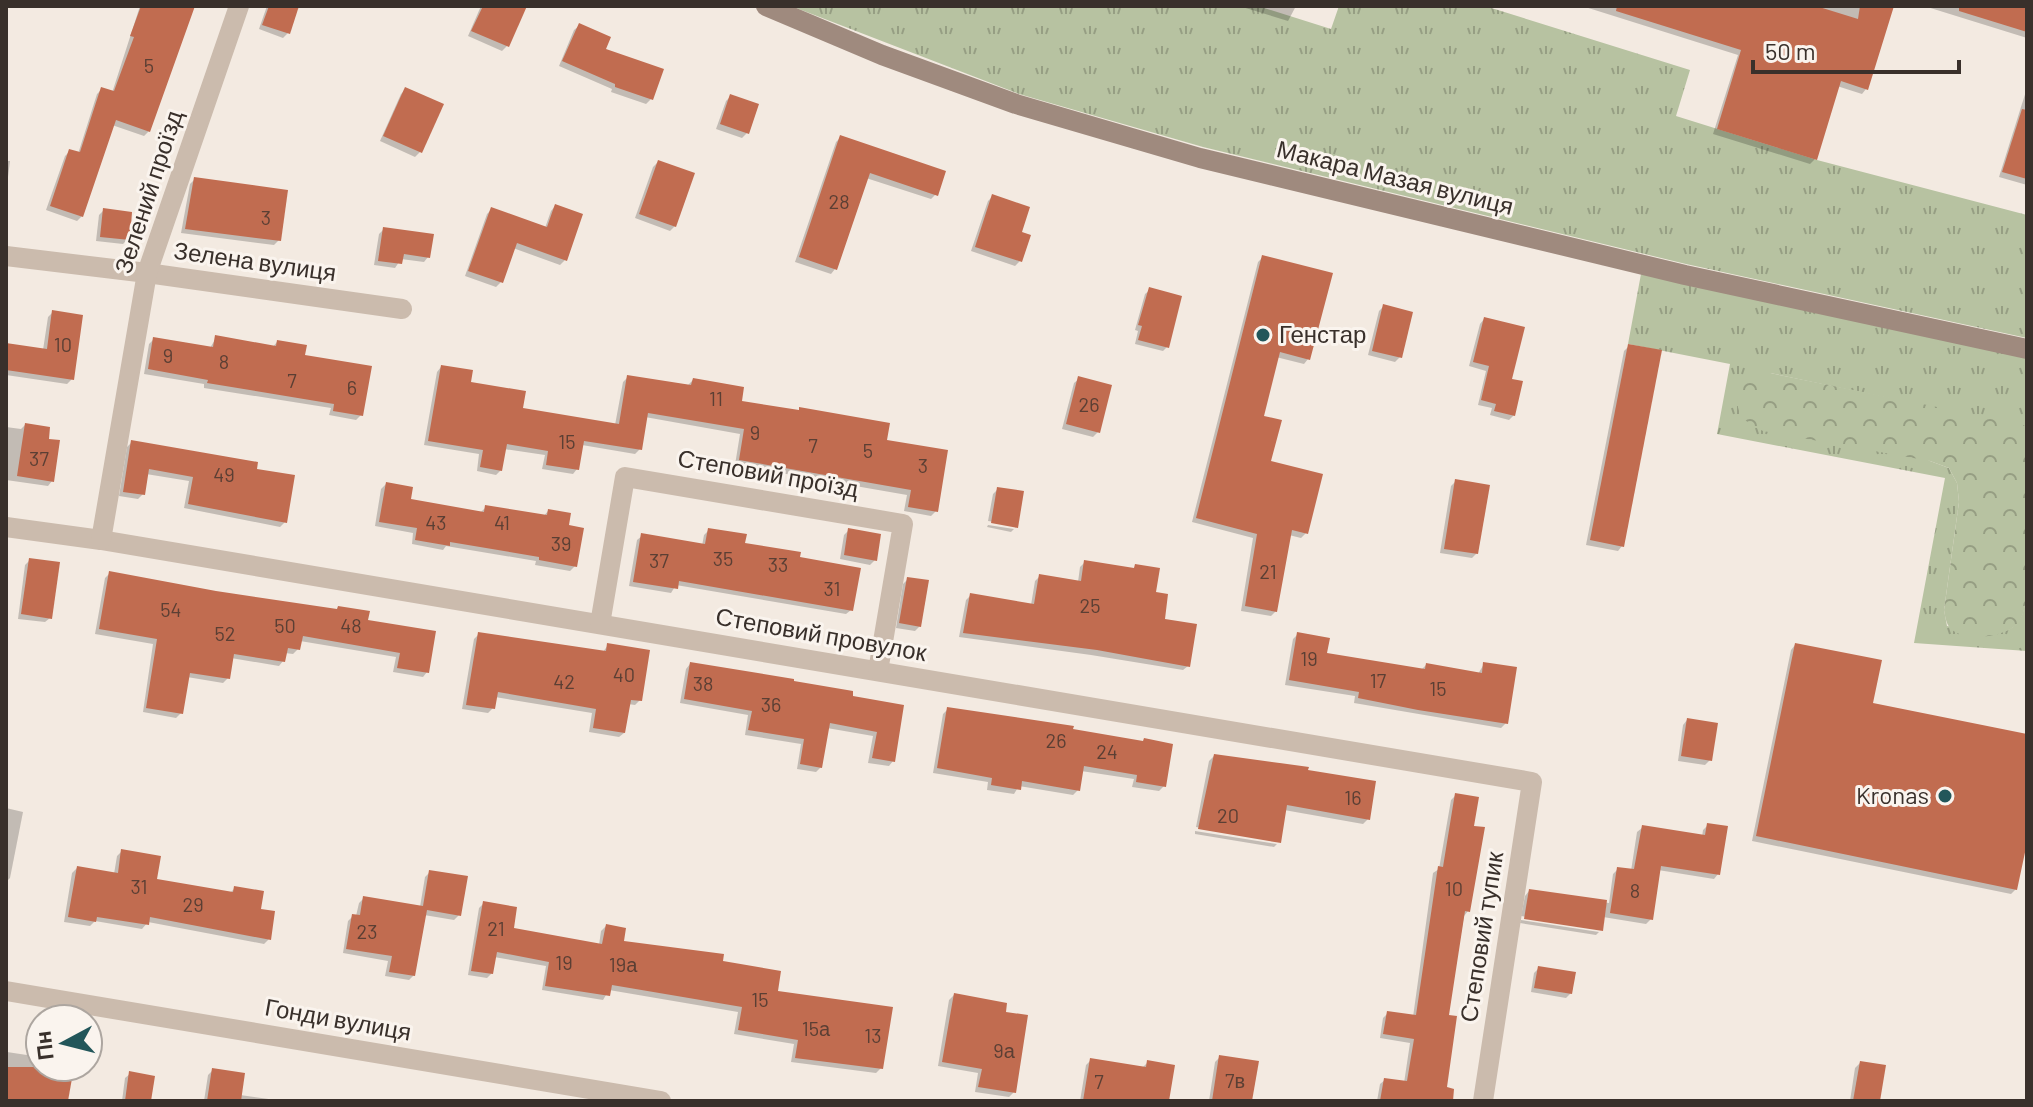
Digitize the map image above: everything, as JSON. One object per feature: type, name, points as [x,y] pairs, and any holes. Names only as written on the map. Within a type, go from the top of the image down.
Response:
[{"type":"main road","name":"Макара Мазая вулиця","points":[[766,6],[882,55],[1016,104],[1200,158],[1685,275],[2027,349]]},
{"type":"street","name":"Зелений проїзд","points":[[101,540],[147,273],[239,6]]},
{"type":"street","name":"Зелена вулиця","points":[[6,256],[402,309]]},
{"type":"street","name":"Степовий проїзд","points":[[600,624],[625,477],[903,524],[878,671]]},
{"type":"street","name":"Степовий провулок","points":[[6,527],[101,540],[1532,782]]},
{"type":"street","name":"Степовий тупик","points":[[1483,1101],[1532,782]]},
{"type":"street","name":"Гонди вулиця","points":[[6,991],[661,1101]]},
{"type":"green space","points":[[791,6],[1258,6],[1331,29],[1339,6],[1485,6],[1690,70],[1676,116],[1817,160],[2027,215],[2027,338],[1686,264],[1203,147],[1019,94]]},
{"type":"green space","points":[[1641,274],[2027,357],[2027,427],[1770,373],[1930,461],[1949,468],[1957,483],[1959,502],[1944,610],[1947,626],[1988,633],[2007,630],[2021,617],[2027,591],[2027,651],[1914,643],[1945,478],[1717,434],[1730,364],[1628,344]]},
{"type":"green space","points":[[1770,373],[2027,427],[2027,591],[2023,615],[2015,626],[2000,633],[1972,637],[1956,632],[1948,624],[1944,610],[1959,502],[1957,483],[1949,468],[1930,461],[1763,431],[1742,416],[1738,404],[1746,379]]},
{"type":"building","points":[[141,6],[195,6],[150,132],[116,120],[83,217],[50,206],[69,149],[80,152],[101,87],[114,91],[134,37],[130,36]]},
{"type":"building","points":[[269,6],[299,6],[290,34],[262,25]]},
{"type":"building","points":[[483,6],[527,6],[509,47],[471,31]]},
{"type":"building","points":[[1617,6],[1816,6],[1858,19],[1860,6],[1894,6],[1868,90],[1841,81],[1817,160],[1717,129],[1741,50],[1616,11]]},
{"type":"building","points":[[1959,6],[2027,6],[2027,32],[1959,11]]},
{"type":"building","points":[[579,23],[611,37],[606,49],[664,69],[653,100],[615,87],[615,84],[562,61]]},
{"type":"building","points":[[405,87],[444,104],[422,153],[383,136]]},
{"type":"building","points":[[730,94],[759,104],[749,134],[720,124]]},
{"type":"building","points":[[2022,109],[2027,110],[2027,179],[2002,172]]},
{"type":"building","points":[[840,135],[946,171],[938,196],[870,173],[837,270],[799,257]]},
{"type":"building","points":[[658,160],[695,173],[676,227],[639,214]]},
{"type":"building","points":[[194,177],[288,190],[281,241],[185,229]]},
{"type":"building","points":[[992,194],[1030,207],[1022,232],[1031,235],[1022,262],[975,247]]},
{"type":"building","points":[[555,204],[583,214],[567,261],[517,243],[503,283],[468,271],[491,207],[547,227]]},
{"type":"building","points":[[103,208],[132,212],[130,240],[100,237]]},
{"type":"building","points":[[383,227],[434,234],[430,258],[404,254],[402,264],[378,261]]},
{"type":"building","points":[[1262,255],[1333,273],[1310,360],[1280,352],[1264,416],[1282,420],[1271,461],[1323,474],[1308,534],[1292,530],[1277,612],[1245,606],[1257,534],[1196,518]]},
{"type":"building","points":[[1149,287],[1182,296],[1169,348],[1138,340],[1142,326],[1138,325]]},
{"type":"building","points":[[1383,304],[1413,312],[1402,358],[1372,351]]},
{"type":"building","points":[[52,310],[83,315],[74,380],[6,370],[6,343],[47,349]]},
{"type":"building","points":[[1484,317],[1525,327],[1512,379],[1523,381],[1515,416],[1494,411],[1496,404],[1481,400],[1489,366],[1473,362]]},
{"type":"building","points":[[215,335],[276,346],[277,340],[307,345],[305,355],[372,366],[363,416],[333,411],[334,404],[207,383],[208,380],[148,369],[153,337],[213,347]]},
{"type":"building","points":[[1628,344],[1662,350],[1624,547],[1590,540]]},
{"type":"building","points":[[441,365],[473,370],[471,382],[526,391],[523,408],[619,424],[627,375],[691,385],[693,378],[744,387],[742,401],[799,410],[799,407],[890,423],[887,440],[948,450],[938,512],[908,507],[911,490],[739,460],[744,429],[648,413],[642,450],[584,441],[579,470],[546,465],[548,451],[507,444],[502,471],[480,467],[483,450],[428,441]]},
{"type":"building","points":[[1078,376],[1112,385],[1100,433],[1066,424]]},
{"type":"building","points":[[25,423],[50,427],[49,439],[60,440],[54,482],[17,476]]},
{"type":"building","points":[[131,440],[258,462],[257,469],[295,475],[287,523],[188,504],[193,477],[149,469],[145,495],[123,492]]},
{"type":"building","points":[[1455,479],[1490,485],[1478,554],[1444,549]]},
{"type":"building","points":[[386,482],[413,487],[411,499],[484,512],[485,505],[547,515],[548,509],[571,513],[569,525],[584,528],[577,567],[539,560],[539,557],[450,542],[450,546],[415,540],[417,528],[379,522]]},
{"type":"building","points":[[997,487],[1024,491],[1018,528],[991,523]]},
{"type":"building","points":[[708,528],[747,534],[745,543],[801,552],[800,557],[861,568],[853,611],[679,581],[678,589],[633,582],[641,533],[705,544]]},
{"type":"building","points":[[848,528],[881,534],[877,561],[844,555]]},
{"type":"building","points":[[29,558],[60,562],[52,619],[21,614]]},
{"type":"building","points":[[1084,560],[1134,568],[1135,564],[1160,568],[1156,592],[1168,594],[1165,619],[1197,624],[1190,667],[1097,650],[963,633],[970,593],[1034,604],[1039,574],[1081,581]]},
{"type":"building","points":[[109,571],[216,591],[370,611],[368,620],[436,631],[429,673],[397,668],[400,653],[303,636],[300,650],[288,648],[285,662],[234,654],[230,679],[190,673],[183,714],[146,708],[157,639],[99,629]]},
{"type":"building","points":[[907,577],[929,580],[921,627],[899,623]]},
{"type":"building","points":[[478,632],[606,651],[607,643],[650,650],[642,701],[631,700],[625,733],[593,728],[596,709],[498,692],[495,709],[466,705]]},
{"type":"building","points":[[1297,632],[1330,638],[1327,653],[1425,669],[1426,663],[1482,673],[1483,662],[1517,667],[1508,724],[1358,698],[1359,692],[1289,680]]},
{"type":"building","points":[[1795,643],[1882,660],[1873,703],[2027,734],[2027,843],[2017,890],[1756,836]]},
{"type":"building","points":[[690,662],[794,679],[853,691],[853,696],[904,705],[895,762],[872,758],[877,732],[830,723],[822,768],[800,764],[804,739],[748,730],[752,711],[684,699]]},
{"type":"building","points":[[947,707],[1173,744],[1166,787],[1136,782],[1137,775],[1084,766],[1080,791],[1022,781],[1021,790],[991,785],[992,778],[937,768]]},
{"type":"building","points":[[1687,718],[1718,723],[1712,761],[1681,756]]},
{"type":"building","points":[[1214,754],[1309,767],[1308,770],[1376,781],[1370,820],[1287,805],[1281,843],[1198,829]]},
{"type":"building","points":[[1455,793],[1479,797],[1474,826],[1485,827],[1470,912],[1465,911],[1449,1015],[1457,1016],[1447,1087],[1454,1089],[1453,1101],[1380,1101],[1384,1078],[1407,1081],[1414,1039],[1383,1034],[1387,1011],[1416,1015],[1438,866],[1443,867]]},
{"type":"building","points":[[1707,823],[1728,826],[1720,875],[1661,866],[1653,920],[1610,913],[1617,867],[1634,869],[1642,825],[1705,835]]},
{"type":"building","points":[[121,849],[161,856],[157,879],[233,892],[234,886],[264,891],[261,909],[275,911],[271,940],[150,917],[149,925],[97,917],[96,922],[68,917],[77,866],[118,873]]},
{"type":"building","points":[[429,870],[468,876],[461,916],[427,910],[415,976],[389,972],[392,956],[346,949],[352,914],[360,915],[363,896],[423,906]]},
{"type":"building","points":[[1529,889],[1607,900],[1603,931],[1524,919]]},
{"type":"building","points":[[483,901],[517,907],[514,928],[602,944],[606,924],[626,928],[624,941],[724,954],[723,961],[781,971],[778,991],[893,1007],[883,1069],[795,1058],[798,1040],[738,1030],[742,1007],[612,985],[610,996],[545,986],[549,962],[497,952],[493,974],[471,971]]},
{"type":"building","points":[[1538,966],[1576,972],[1572,994],[1534,988]]},
{"type":"building","points":[[954,993],[1007,1003],[1006,1012],[1028,1015],[1016,1093],[978,1087],[982,1069],[942,1062]]},
{"type":"building","points":[[1219,1055],[1259,1061],[1252,1101],[1212,1101]]},
{"type":"building","points":[[1090,1058],[1146,1067],[1147,1060],[1175,1065],[1169,1101],[1083,1101]]},
{"type":"building","points":[[1860,1061],[1886,1065],[1880,1101],[1853,1101]]},
{"type":"building","points":[[6,1067],[24,1067],[24,1083],[71,1083],[68,1101],[6,1101]]},
{"type":"building","points":[[212,1068],[245,1073],[241,1101],[207,1101]]},
{"type":"building","points":[[129,1071],[155,1076],[151,1101],[125,1101]]},
{"type":"place","name":"Генстар","points":[[1263,335]]},
{"type":"place","name":"Kronas","points":[[1945,796]]}]
